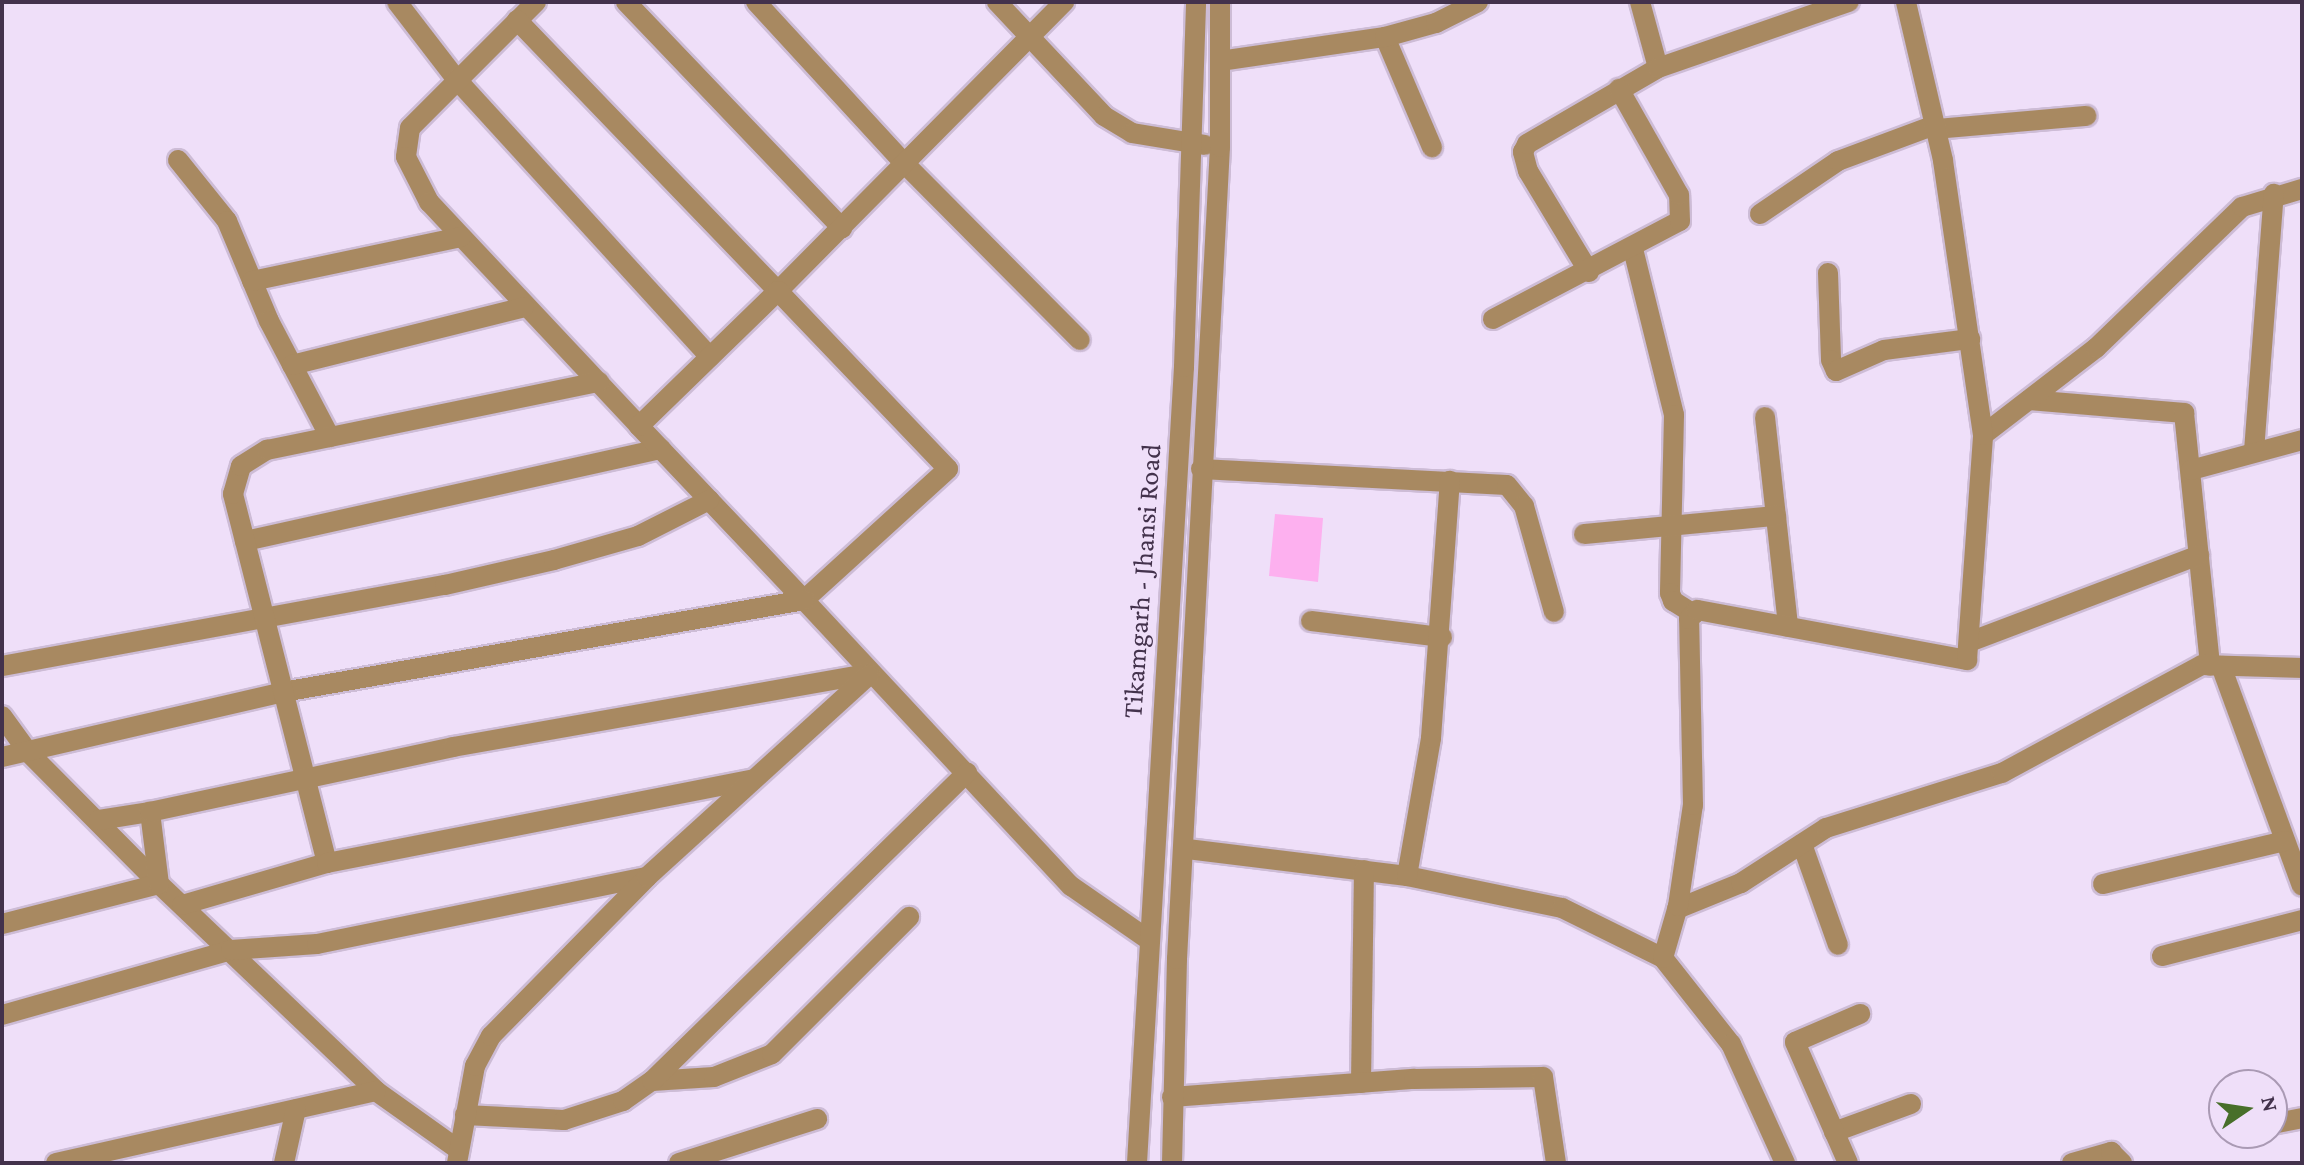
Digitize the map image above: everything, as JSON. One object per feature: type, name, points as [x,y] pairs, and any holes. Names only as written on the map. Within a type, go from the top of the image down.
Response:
[{"type":"street","points":[[397,2],[457,80],[710,357]]},
{"type":"street","points":[[536,2],[410,128],[406,157],[429,202],[524,307],[599,382],[1071,886],[1146,938]]},
{"type":"street","points":[[626,2],[842,228]]},
{"type":"street","points":[[756,2],[905,164],[1080,340]]},
{"type":"street","points":[[997,2],[1104,116],[1132,133],[1220,147]]},
{"type":"street","points":[[639,426],[842,228],[1064,2]]},
{"type":"street","name":"Tikamgarh - Jhansi Road","points":[[1137,1163],[1146,938],[1194,144],[1196,2]]},
{"type":"street","points":[[1172,1163],[1172,1097],[1187,849],[1201,469],[1220,147],[1220,2]]},
{"type":"street","points":[[1220,61],[1385,37],[1436,23],[1478,2]]},
{"type":"street","points":[[1640,2],[1658,68]]},
{"type":"street","points":[[1589,272],[1528,171],[1523,152],[1619,89],[1658,68],[1794,11],[1849,2]]},
{"type":"street","points":[[1633,249],[1674,415],[1668,526],[1671,598],[1694,614],[1788,627],[1967,660],[1983,435],[1936,127],[1906,2]]},
{"type":"street","points":[[2,757],[283,692],[804,600],[948,469],[517,20]]},
{"type":"street","points":[[1385,37],[1432,147]]},
{"type":"street","points":[[1493,319],[1633,249],[1680,221],[1683,206],[1619,89]]},
{"type":"street","points":[[1760,214],[1826,167],[1936,127],[2086,116]]},
{"type":"street","points":[[178,160],[227,221],[292,365],[330,437]]},
{"type":"street","points":[[1983,435],[2127,321],[2229,217],[2274,194],[2302,189]]},
{"type":"street","points":[[2254,451],[2274,194]]},
{"type":"street","points":[[252,281],[461,237]]},
{"type":"street","points":[[1828,273],[1831,360],[1836,371],[1884,350],[1970,339]]},
{"type":"street","points":[[292,365],[524,307]]},
{"type":"street","points":[[327,863],[233,494],[241,466],[267,450],[599,382]]},
{"type":"street","points":[[2029,400],[2182,411],[2215,666],[2302,886]]},
{"type":"street","points":[[1765,417],[1788,627]]},
{"type":"street","points":[[2191,470],[2302,440]]},
{"type":"street","points":[[245,541],[661,449]]},
{"type":"street","points":[[1201,469],[1450,481],[1514,488],[1524,506],[1554,612]]},
{"type":"street","points":[[1407,876],[1442,637],[1450,481]]},
{"type":"street","points":[[2,666],[554,560],[638,536],[709,500]]},
{"type":"street","points":[[1584,534],[1776,516]]},
{"type":"street","points":[[1969,642],[2199,555]]},
{"type":"street","points":[[1663,958],[1677,909],[1693,805],[1689,619],[1694,614]]},
{"type":"street","points":[[1311,621],[1442,637]]},
{"type":"street","points":[[1677,909],[1741,883],[1826,828],[2002,773],[2132,702],[2215,666],[2302,668]]},
{"type":"street","points":[[99,820],[150,812],[304,776],[871,673]]},
{"type":"street","points":[[2,716],[28,752],[99,820],[159,884],[376,1091],[458,1156],[475,1066],[491,1036],[647,877],[871,673]]},
{"type":"street","points":[[1159,755],[1190,758]]},
{"type":"street","points":[[465,1115],[564,1120],[623,1101],[652,1081],[967,772]]},
{"type":"street","points":[[182,905],[327,863],[754,780]]},
{"type":"street","points":[[150,812],[159,884]]},
{"type":"street","points":[[2103,884],[2285,841]]},
{"type":"street","points":[[1802,844],[1838,945]]},
{"type":"street","points":[[1187,849],[1407,876],[1562,908],[1663,958],[1731,1044],[1785,1163]]},
{"type":"street","points":[[1361,1083],[1364,870]]},
{"type":"street","points":[[2,1015],[231,950],[317,944],[647,877]]},
{"type":"street","points":[[2,924],[159,884]]},
{"type":"street","points":[[652,1081],[714,1077],[772,1054],[909,917]]},
{"type":"street","points":[[2162,956],[2302,920]]},
{"type":"street","points":[[1848,1163],[1795,1042],[1860,1014]]},
{"type":"street","points":[[1172,1097],[1361,1083],[1543,1077],[1556,1163]]},
{"type":"street","points":[[56,1163],[376,1091]]},
{"type":"street","points":[[1834,1132],[1911,1104]]},
{"type":"street","points":[[284,1163],[296,1109]]},
{"type":"street","points":[[679,1163],[817,1119]]},
{"type":"street","points":[[2072,1163],[2111,1152],[2122,1163]]},
{"type":"building","points":[[1275,514],[1323,518],[1318,582],[1269,576]]}]
